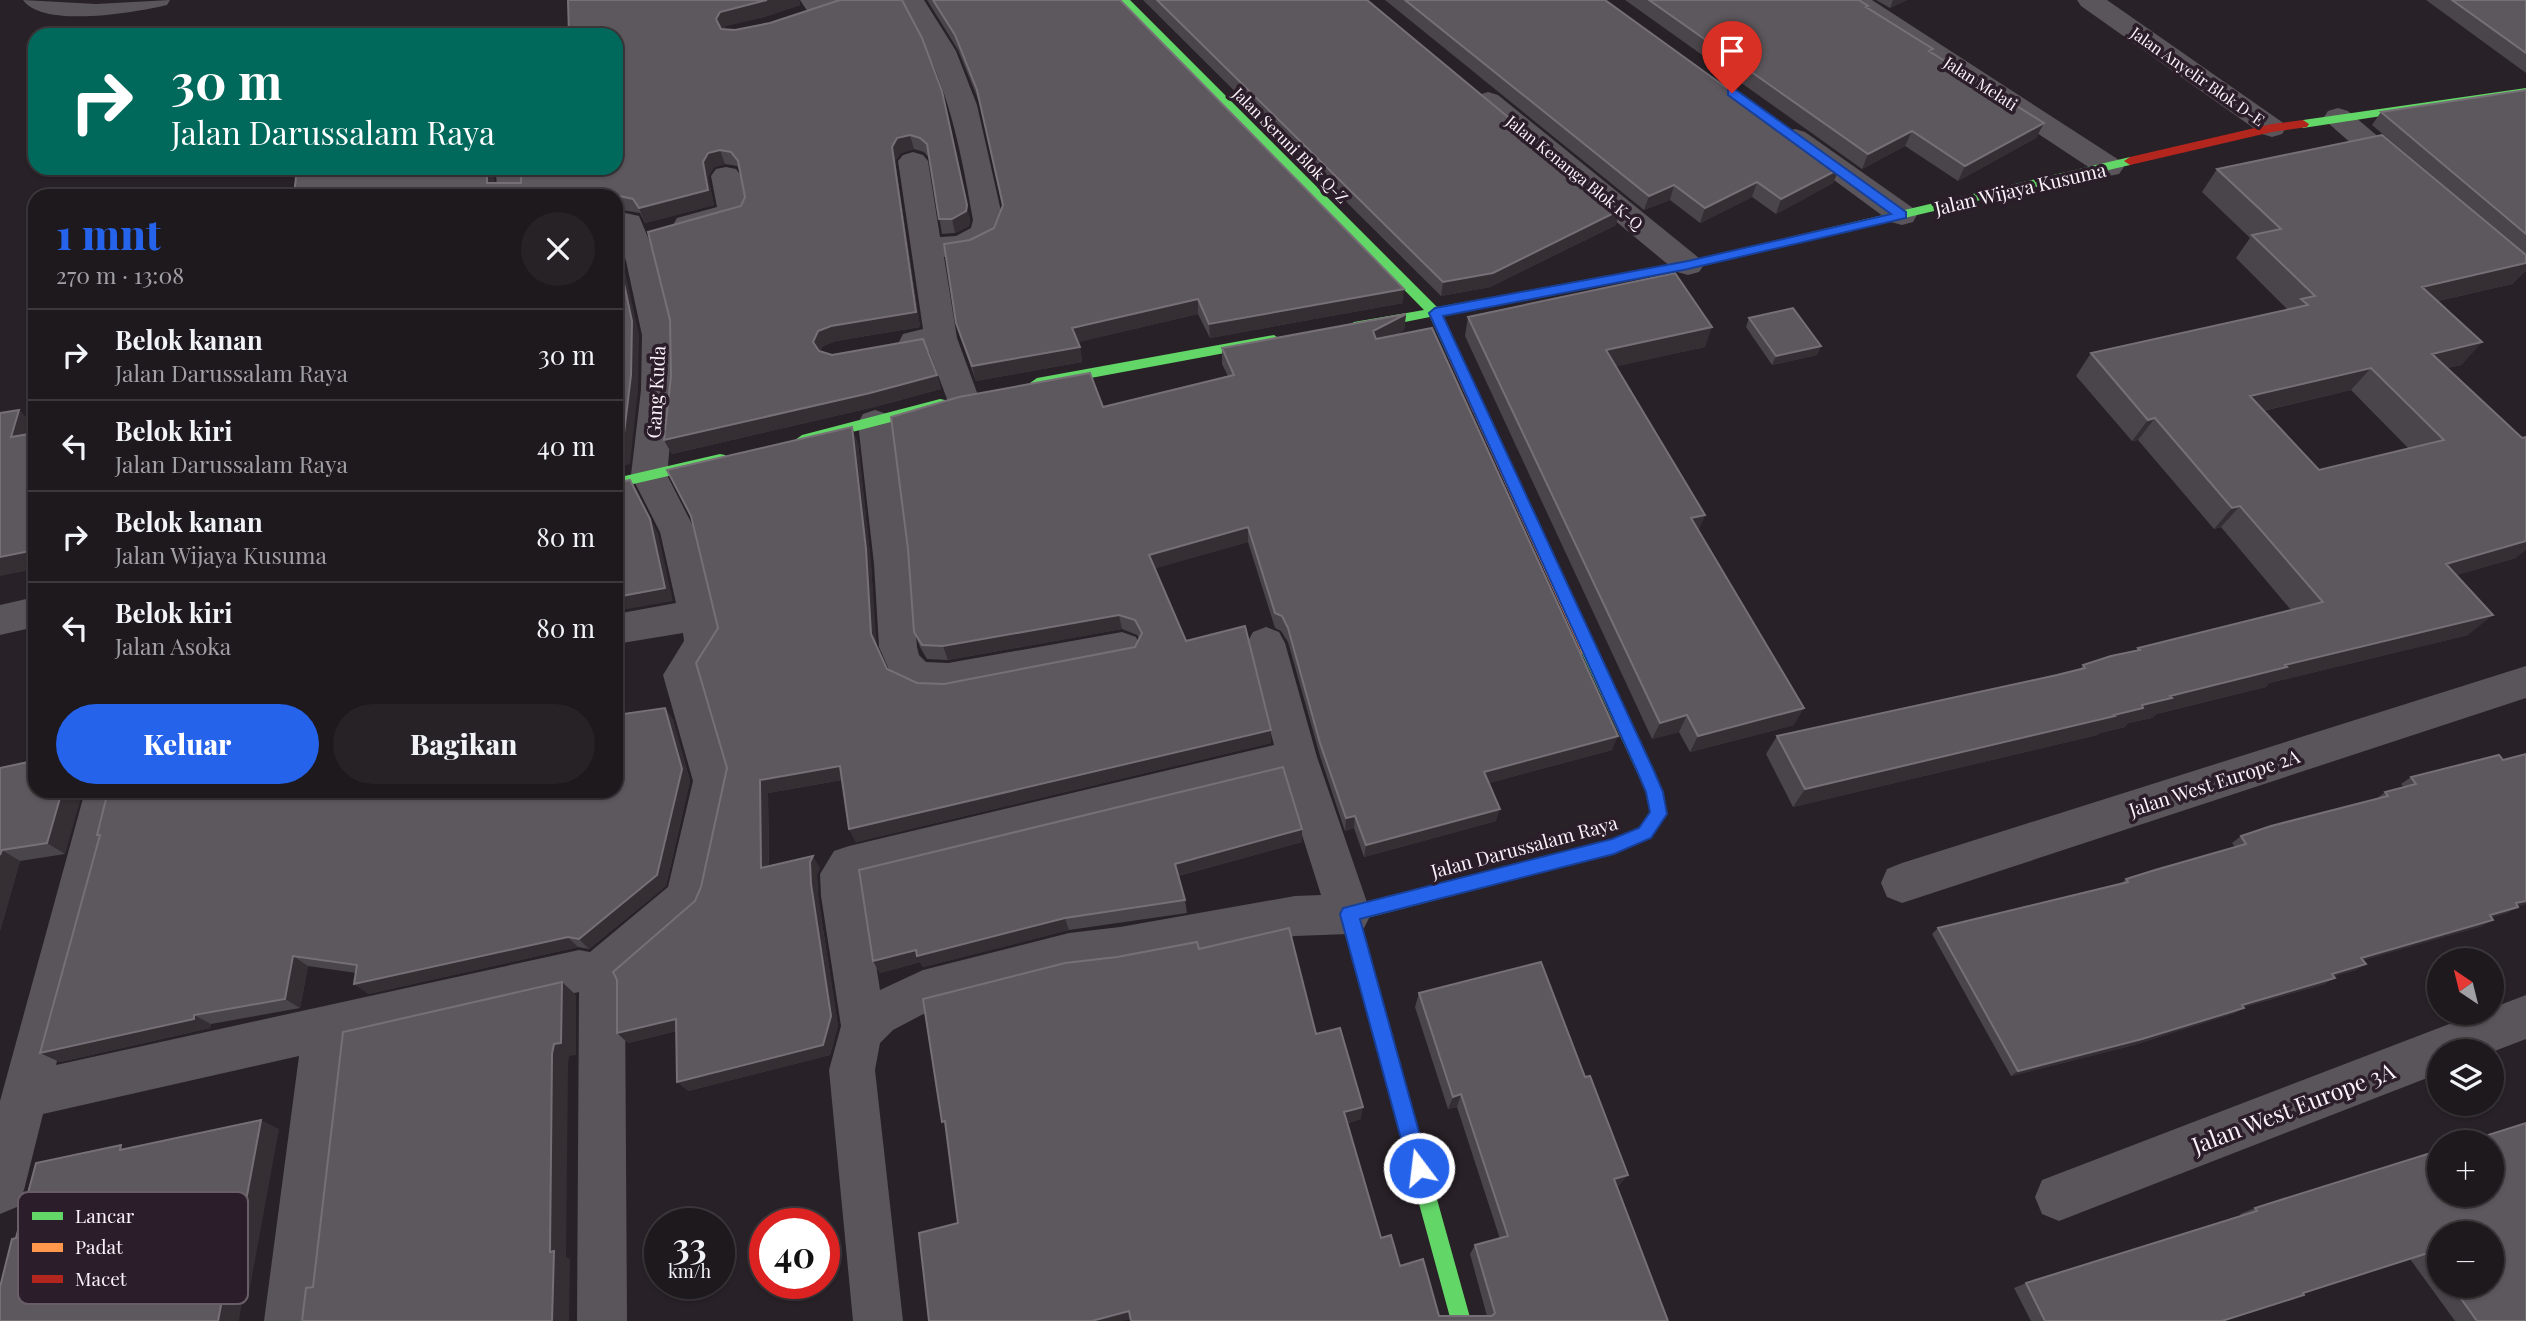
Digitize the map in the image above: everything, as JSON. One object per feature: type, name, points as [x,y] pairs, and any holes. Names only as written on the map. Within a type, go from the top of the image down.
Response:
[{"type":"street","points":[[809,9],[853,0]]},
{"type":"street","points":[[911,0],[932,27],[964,101],[988,220],[985,233],[974,241],[926,249]]},
{"type":"street","name":"Jalan Seruni Blok Q-Z","points":[[1124,0],[1435,313]]},
{"type":"street","name":"Jalan Melati","points":[[1854,0],[2109,167]]},
{"type":"street","name":"Jalan Anyelir Blok D-E","points":[[2090,0],[2272,128]]},
{"type":"street","name":"Jalan Kenanga Blok K-Q","points":[[1467,83],[1688,265]]},
{"type":"street","name":"Jalan Wijaya Kusuma","points":[[1339,329],[1688,265],[2272,128],[2526,91]]},
{"type":"street","points":[[2338,117],[2429,196]]},
{"type":"street","points":[[1770,120],[1902,215]]},
{"type":"street","points":[[782,444],[875,423],[969,396],[941,338],[913,161]]},
{"type":"street","name":"Gang Kuda","points":[[633,479],[658,390],[658,335],[626,230],[733,212],[726,177]]},
{"type":"street","name":"Jalan Darussalam Raya","points":[[1349,914],[1614,846],[1645,833],[1659,814],[1645,771],[1435,313]]},
{"type":"street","points":[[889,347],[941,338]]},
{"type":"street","points":[[1015,387],[1285,339]]},
{"type":"street","points":[[875,423],[894,587],[896,634],[903,664],[911,672],[922,678],[948,679],[1122,648]]},
{"type":"street","points":[[596,975],[687,898],[713,781],[682,675],[704,643],[678,532],[633,479],[742,453]]},
{"type":"street","points":[[0,620],[28,614]]},
{"type":"street","points":[[623,628],[697,615]]},
{"type":"street","points":[[1266,643],[1297,757],[1349,914],[1461,1321]]},
{"type":"street","name":"Jalan West Europe 2A","points":[[1902,883],[2526,682]]},
{"type":"street","points":[[864,1028],[842,896],[841,874],[849,866],[1044,816],[1297,757]]},
{"type":"street","points":[[0,1190],[103,798]]},
{"type":"street","points":[[878,1321],[852,1070],[859,1037],[877,1015],[923,991],[1069,954],[1144,944],[1295,916],[1349,914]]},
{"type":"street","points":[[25,1096],[579,971],[596,975]]},
{"type":"street","points":[[596,975],[603,991],[602,1321]]},
{"type":"street","name":"Jalan West Europe 3A","points":[[2059,1197],[2526,1017]]},
{"type":"street","points":[[289,1321],[326,1027]]},
{"type":"lane","points":[[34,0],[53,8],[81,10],[159,0]]},
{"type":"building","points":[[568,0],[767,0],[720,12],[716,19],[721,29],[735,30],[770,23],[840,0],[902,0],[922,38],[942,91],[967,205],[966,211],[952,219],[939,219],[927,144],[910,135],[897,138],[892,147],[916,312],[831,326],[818,331],[813,342],[819,351],[832,355],[923,339],[937,375],[664,440],[671,376],[670,320],[648,232],[741,206],[745,197],[738,161],[731,152],[720,150],[708,153],[703,162],[708,190],[639,208],[633,199],[623,197],[623,189],[295,189],[296,175],[487,175],[487,183],[521,183],[521,175],[623,175],[623,28],[569,28]]},
{"type":"building","points":[[933,0],[1120,0],[1404,289],[1209,324],[1198,299],[1072,328],[1080,347],[972,366],[956,323],[944,244],[970,240],[994,228],[1003,205],[977,90],[955,35]]},
{"type":"building","points":[[1157,0],[1367,0],[1620,210],[1493,273],[1443,282]]},
{"type":"building","points":[[1405,0],[1605,0],[1839,169],[1781,199],[1757,182],[1705,208],[1674,185],[1649,196]]},
{"type":"building","points":[[1649,0],[1859,0],[1933,49],[1929,51],[2044,123],[1965,166],[1912,131],[1868,154]]},
{"type":"building","points":[[2452,0],[2526,0],[2526,53]]},
{"type":"building","points":[[2526,90],[2526,234],[2381,112]]},
{"type":"building","points":[[2382,135],[2526,255],[2526,263],[2422,287],[2482,342],[2432,354],[2522,438],[2526,437],[2526,541],[2446,564],[2493,615],[2285,665],[2287,667],[2170,696],[2172,698],[2142,705],[2143,708],[2115,716],[1805,789],[1777,736],[2057,675],[2085,668],[2083,665],[2111,656],[2140,650],[2138,648],[2323,602],[2240,506],[2232,508],[2155,418],[2148,420],[2091,353],[2308,305],[2301,299],[2315,296],[2252,235],[2281,229],[2217,169]],"holes":[[[2371,368],[2444,440],[2319,470],[2250,396]]]},
{"type":"building","points":[[1675,273],[1712,327],[1606,350],[1705,515],[1691,518],[1804,708],[1698,736],[1687,715],[1660,723],[1468,317]]},
{"type":"building","points":[[623,279],[632,321],[631,375],[623,442]]},
{"type":"building","points":[[1793,308],[1821,346],[1776,356],[1749,318]]},
{"type":"building","points":[[1406,314],[1373,331],[1376,339],[1432,328],[1618,736],[1484,772],[1500,809],[1366,845],[1355,816],[1346,818],[1320,743],[1288,628],[1282,616],[1275,613],[1248,527],[1149,555],[1186,641],[1245,626],[1271,730],[849,829],[840,766],[760,780],[761,868],[813,856],[810,862],[811,884],[831,1016],[823,1045],[677,1082],[676,1019],[617,1033],[617,980],[613,972],[695,901],[701,887],[727,768],[696,663],[718,628],[691,516],[667,470],[852,427],[866,549],[871,634],[887,669],[917,683],[944,684],[1135,647],[1142,633],[1135,620],[1119,615],[943,646],[922,645],[914,632],[908,549],[891,417],[959,397],[1090,373],[1103,407],[1234,375],[1222,348]]},
{"type":"building","points":[[19,410],[11,437],[28,434],[28,551],[0,557],[0,413]]},
{"type":"building","points":[[630,480],[650,519],[665,588],[623,596],[623,482]]},
{"type":"building","points":[[665,708],[682,769],[657,875],[579,939],[568,937],[354,984],[357,965],[293,956],[285,999],[194,1015],[194,1019],[40,1053],[100,835],[97,835],[106,798],[623,798],[623,714]]},
{"type":"building","points":[[2526,754],[2526,901],[2516,903],[2518,907],[2490,915],[2493,920],[2361,958],[2366,964],[2332,974],[2335,978],[2242,1005],[2244,1008],[2142,1039],[2018,1071],[1938,928],[2128,882],[2126,879],[2246,844],[2241,836],[2271,826],[2388,796],[2385,792],[2416,784],[2411,777],[2499,755],[2503,760]]},
{"type":"building","points":[[28,762],[28,798],[60,798],[47,843],[2,850],[0,855],[0,768]]},
{"type":"building","points":[[1283,767],[1302,829],[1175,864],[1185,900],[1065,918],[917,956],[916,950],[873,961],[859,870]]},
{"type":"building","points":[[1289,928],[1316,1034],[1340,1028],[1363,1107],[1344,1112],[1381,1238],[1391,1235],[1400,1266],[1423,1259],[1439,1316],[1492,1316],[1495,1313],[1475,1245],[1508,1236],[1461,1094],[1453,1097],[1419,993],[1541,962],[1585,1077],[1590,1076],[1628,1175],[1614,1179],[1668,1321],[1131,1321],[1129,1311],[1092,1321],[929,1321],[919,1233],[958,1223],[945,1121],[942,1122],[923,999],[1065,963],[1117,957],[1197,942],[1199,949]]},
{"type":"building","points":[[562,982],[561,1043],[554,1044],[552,1054],[552,1321],[302,1321],[306,1288],[313,1287],[343,1032]]},
{"type":"building","points":[[261,1120],[248,1192],[28,1192],[36,1163],[121,1145],[120,1150]]},
{"type":"building","points":[[2526,1123],[2526,1321],[2477,1321],[2461,1298],[2504,1298],[2504,1221],[2427,1221],[2427,1253],[2222,1321],[2045,1321],[2026,1283],[2257,1211],[2255,1208],[2427,1154],[2427,1207],[2504,1207],[2504,1130]]},
{"type":"building","points":[[18,1230],[18,1304],[221,1304],[218,1321],[0,1321],[0,1287],[12,1239],[16,1238]]},
{"type":"traffic: fast","points":[[1124,0],[1435,313],[1455,357]]},
{"type":"traffic: fast","points":[[2303,124],[2526,91]]},
{"type":"traffic: fast","points":[[1354,327],[1688,265],[2130,161]]},
{"type":"traffic: fast","points":[[1037,383],[1274,340]]},
{"type":"traffic: fast","points":[[802,440],[940,404]]},
{"type":"traffic: fast","points":[[623,481],[720,459]]},
{"type":"traffic: fast","points":[[1461,1321],[1349,914],[1614,846],[1645,833],[1659,814],[1654,792],[1588,649]]},
{"type":"traffic: slow","points":[[1455,357],[1588,649]]},
{"type":"traffic: jam","points":[[2130,161],[2272,128],[2303,124]]},
{"type":"route","points":[[1419,1168],[1349,914],[1614,846],[1645,833],[1659,814],[1645,771],[1435,313],[1688,265],[1902,215],[1732,93]]}]
